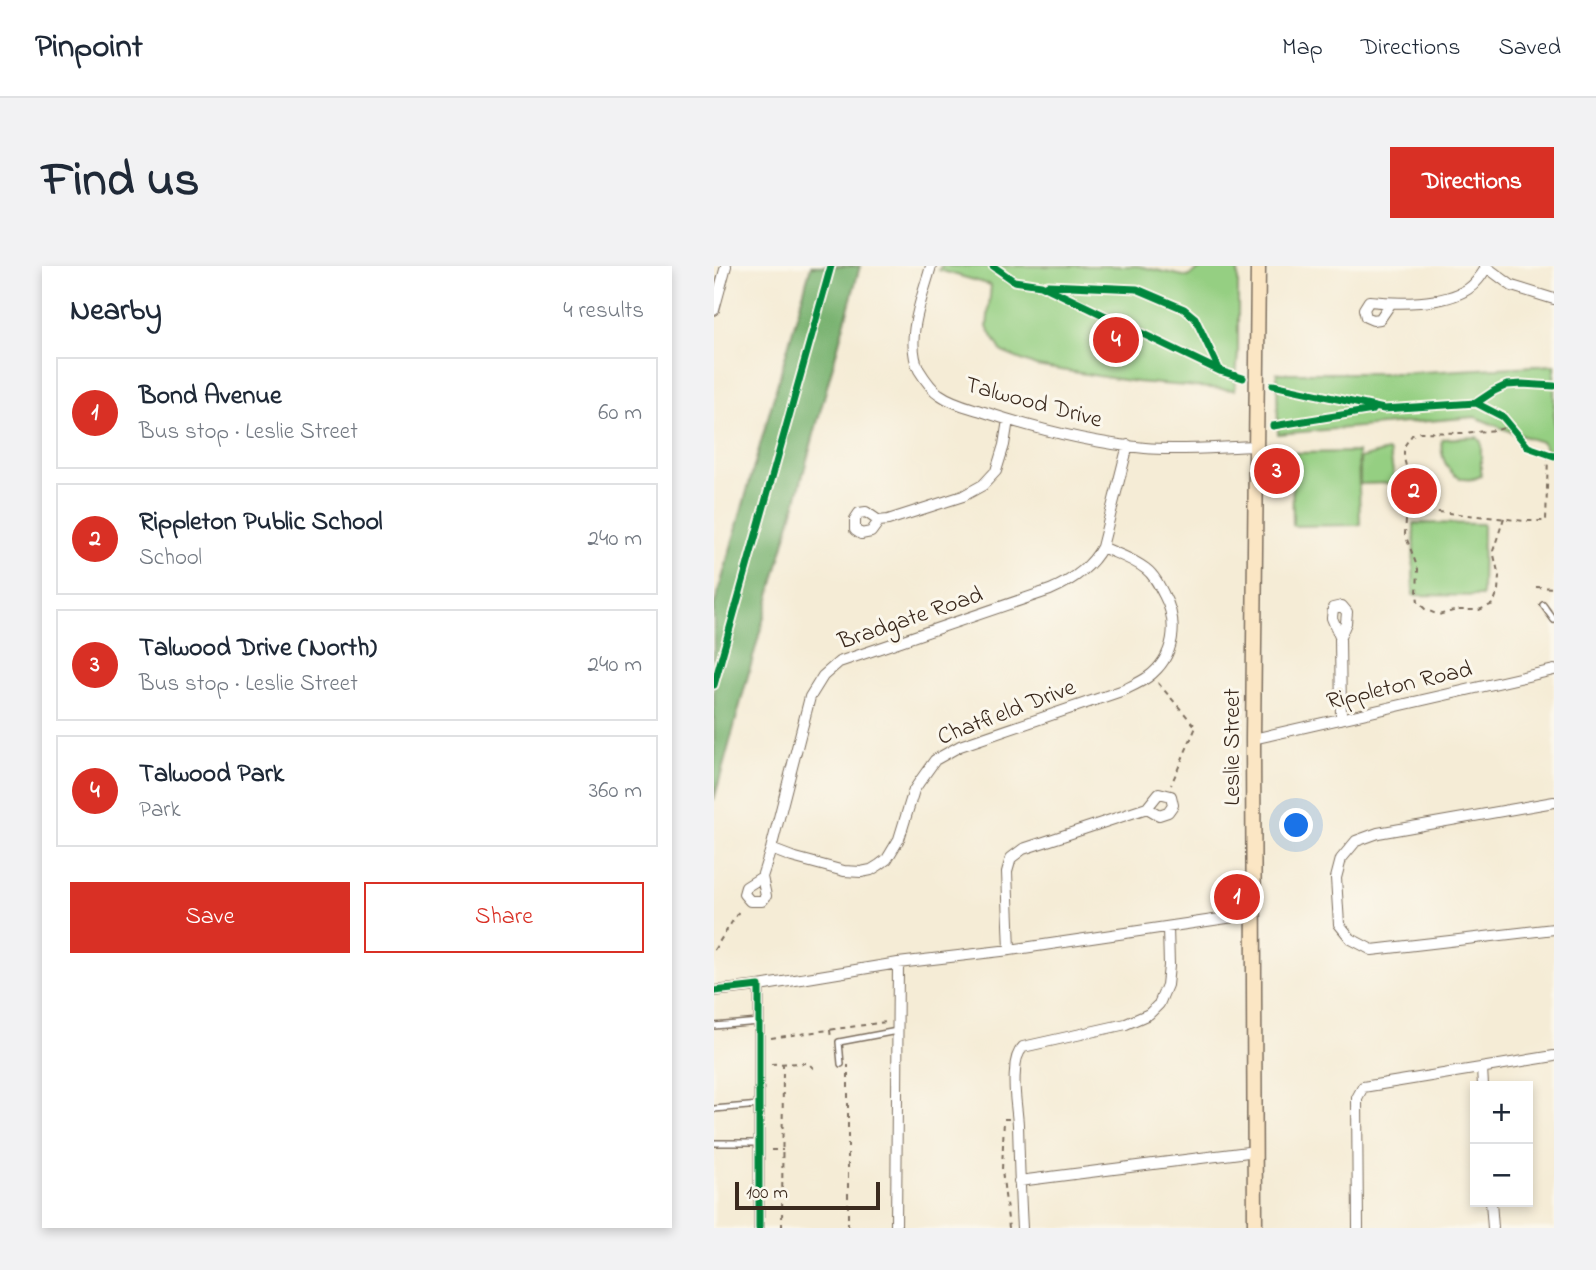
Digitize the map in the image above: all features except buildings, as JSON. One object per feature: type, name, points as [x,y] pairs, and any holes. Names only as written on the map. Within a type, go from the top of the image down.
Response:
[{"type":"main road","name":"Leslie Street","points":[[1255,1228],[1253,738],[1258,266]]},
{"type":"street","points":[[714,310],[726,266]]},
{"type":"street","name":"Talwood Drive","points":[[931,266],[913,346],[919,370],[939,394],[962,405],[1008,420],[1084,439],[1147,448],[1257,446]]},
{"type":"street","points":[[1391,303],[1442,299],[1468,289],[1480,278],[1485,267],[1512,286],[1554,299]]},
{"type":"street","points":[[879,521],[963,496],[983,485],[996,471],[1008,420]]},
{"type":"street","name":"Bradgate Road","points":[[762,877],[746,887],[744,894],[750,901],[762,901],[766,895],[762,877],[810,697],[823,676],[839,662],[1066,583],[1089,565],[1102,547],[1128,446]]},
{"type":"street","name":"Chatfield Drive","points":[[771,849],[844,871],[871,870],[887,859],[899,839],[914,790],[936,760],[960,746],[1124,690],[1151,674],[1162,662],[1171,643],[1174,630],[1170,607],[1154,576],[1126,556],[1102,547]]},
{"type":"street","points":[[1340,637],[1341,719]]},
{"type":"street","name":"Rippleton Road","points":[[1253,738],[1554,670]]},
{"type":"street","points":[[1010,950],[1007,872],[1011,858],[1023,849],[1147,808],[1160,793],[1171,796],[1173,805],[1168,812],[1159,815],[1147,808]]},
{"type":"street","points":[[1554,802],[1378,833],[1356,841],[1341,859],[1336,878],[1339,924],[1351,939],[1372,950],[1554,929]]},
{"type":"street","points":[[714,991],[1254,914]]},
{"type":"street","points":[[1022,1228],[1014,1070],[1020,1050],[1023,1047],[1126,1024],[1149,1014],[1159,1004],[1167,985],[1168,927]]},
{"type":"street","points":[[896,1228],[898,963]]},
{"type":"street","points":[[759,986],[759,1228]]},
{"type":"street","points":[[1358,1228],[1357,1098],[1363,1087],[1554,1056]]},
{"type":"street","points":[[1482,1068],[1483,1081]]},
{"type":"street","points":[[1019,1181],[1256,1151]]},
{"type":"street","points":[[1491,1207],[1493,1228]]},
{"type":"lane","points":[[1543,606],[1554,620]]},
{"type":"lane","points":[[714,1026],[760,1023]]},
{"type":"lane","points":[[841,1064],[839,1042],[897,1031]]},
{"type":"lane","points":[[714,1109],[760,1105]]},
{"type":"lane","points":[[714,1143],[760,1143]]},
{"type":"path","points":[[1503,417],[1519,436]]},
{"type":"path","points":[[1504,518],[1493,551],[1499,576],[1498,591],[1493,604],[1479,610],[1458,610],[1437,615],[1425,609],[1417,599],[1418,569],[1406,539],[1409,478],[1404,458],[1405,445],[1412,435],[1420,432],[1471,433],[1510,426]]},
{"type":"path","points":[[1406,509],[1546,521],[1551,456],[1538,451]]},
{"type":"path","points":[[1536,587],[1554,588]]},
{"type":"path","points":[[1151,674],[1196,727],[1166,795]]},
{"type":"path","points":[[714,950],[747,898]]},
{"type":"path","points":[[771,1038],[887,1022]]},
{"type":"path","points":[[830,1030],[831,1041]]},
{"type":"path","points":[[782,1228],[783,1063]]},
{"type":"path","points":[[771,1064],[808,1063],[814,1069]]},
{"type":"path","points":[[848,1064],[848,1228]]},
{"type":"path","points":[[1009,1228],[1002,1170],[1004,1119],[1017,1118]]},
{"type":"path","points":[[771,1150],[783,1150]]},
{"type":"green space","points":[[811,266],[860,266],[714,800],[714,607]]},
{"type":"green space","points":[[941,266],[1138,266],[1188,277],[1204,266],[1238,266],[1238,353],[1235,390],[1136,382],[1036,366],[1002,352],[987,327],[991,285],[939,270]]},
{"type":"green space","points":[[1554,365],[1554,452],[1548,453],[1542,442],[1475,417],[1278,434],[1277,373],[1404,373]]},
{"type":"green space","points":[[1477,437],[1481,442],[1481,476],[1464,479],[1451,471],[1446,464],[1442,439]]},
{"type":"green space","points":[[1387,451],[1390,453],[1394,478],[1391,483],[1360,484],[1360,458]]},
{"type":"green space","points":[[1358,452],[1360,525],[1293,526],[1292,453]]},
{"type":"green space","points":[[1414,523],[1483,524],[1482,596],[1413,595]]},
{"type":"cycle path","points":[[714,685],[831,266]]},
{"type":"cycle path","points":[[993,266],[1014,281],[1041,285],[1220,371],[1243,378]]},
{"type":"cycle path","points":[[1048,285],[1137,289],[1184,309],[1195,318],[1220,371]]},
{"type":"cycle path","points":[[1273,385],[1384,409],[1476,403],[1507,385],[1554,386]]},
{"type":"cycle path","points":[[1476,403],[1503,417],[1528,447],[1554,456]]},
{"type":"cycle path","points":[[1273,426],[1373,410]]},
{"type":"cycle path","points":[[714,991],[759,986],[759,1228]]},
{"type":"place","name":"Talwood Park","points":[[1116,340]]},
{"type":"place","name":"Talwood Drive (North)","points":[[1277,471]]},
{"type":"place","name":"Rippleton Public School","points":[[1414,491]]},
{"type":"place","name":"Bond Avenue","points":[[1237,897]]}]
